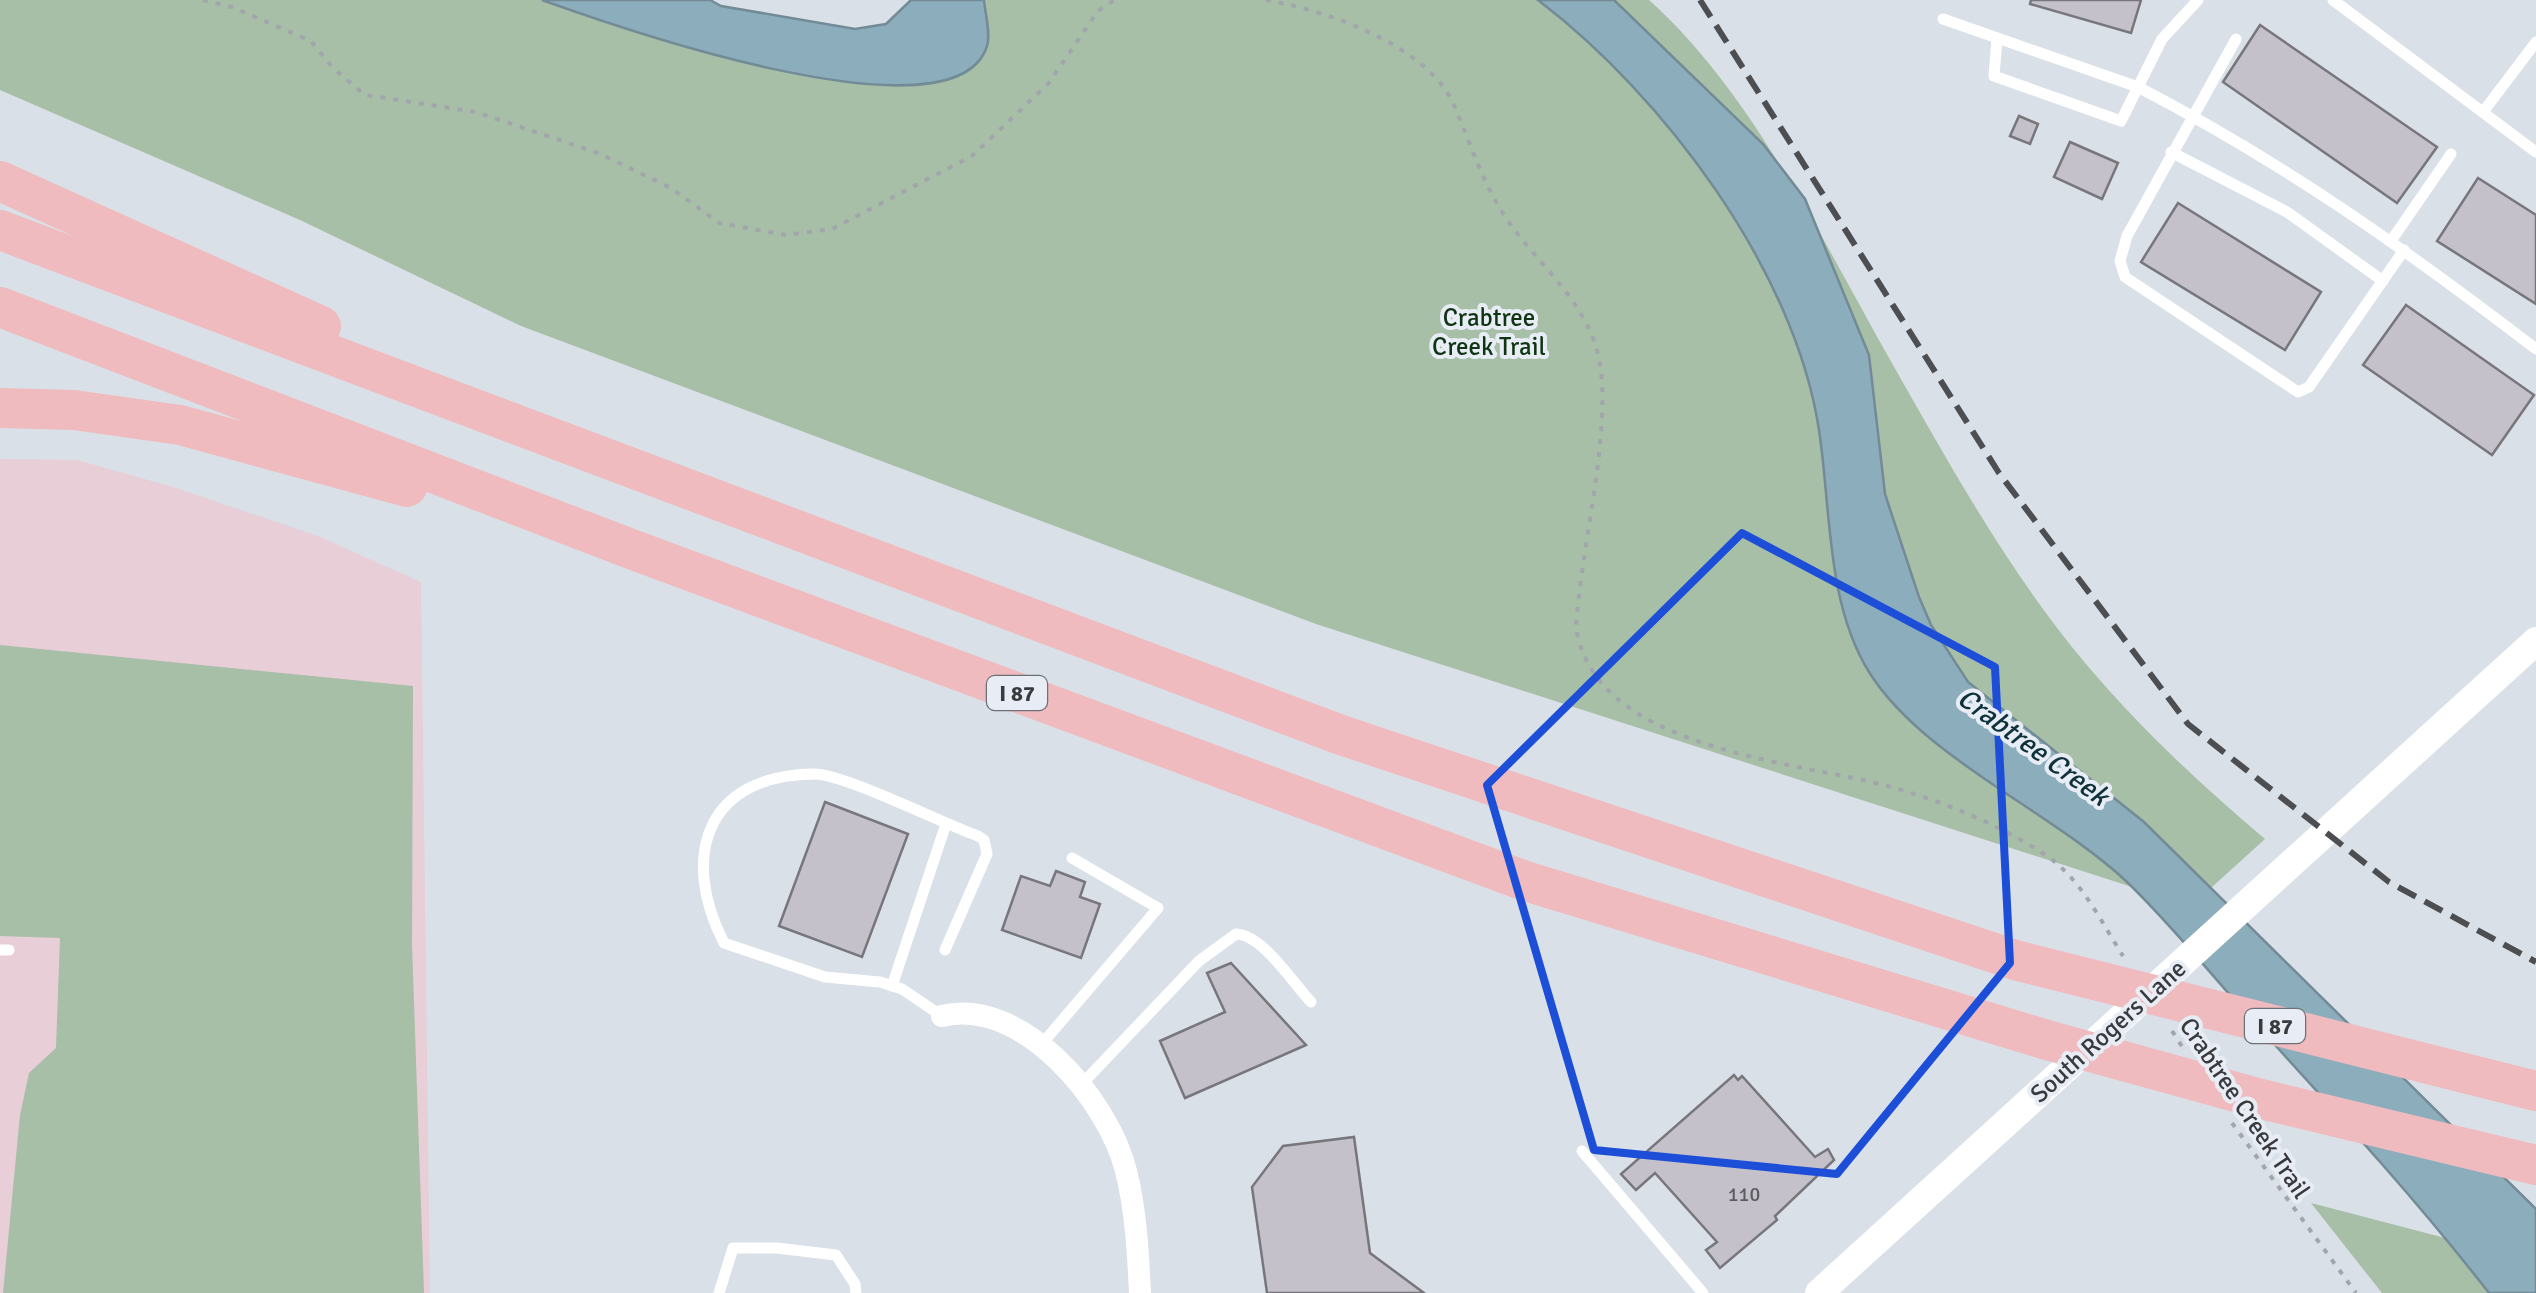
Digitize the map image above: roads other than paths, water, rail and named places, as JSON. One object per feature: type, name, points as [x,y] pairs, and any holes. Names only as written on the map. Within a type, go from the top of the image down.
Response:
[{"type":"highway","points":[[0,182],[699,497]]},
{"type":"highway","name":"I 87","points":[[0,230],[699,497],[1341,735],[2015,960],[2536,1091]]},
{"type":"highway","name":"I 87","points":[[0,308],[631,549],[1525,881],[2047,1040],[2261,1099],[2536,1166]]},
{"type":"highway","points":[[0,408],[74,410],[180,425],[631,549]]},
{"type":"street","name":"South Rogers Lane","points":[[1820,1293],[2536,641]]},
{"type":"street","points":[[942,1016],[962,1011],[992,1017],[1042,1045],[1098,1105],[1126,1168],[1137,1234],[1140,1293]]},
{"type":"lane","points":[[1997,38],[1994,76],[2122,121],[2162,40],[2198,0]]},
{"type":"lane","points":[[2333,0],[2536,152]]},
{"type":"lane","points":[[1943,18],[2138,87],[2245,142],[2392,240],[2536,350]]},
{"type":"lane","points":[[2236,38],[2127,236],[2120,260],[2125,277],[2298,392],[2309,387],[2404,250]]},
{"type":"lane","points":[[2482,112],[2536,42]]},
{"type":"lane","points":[[2171,152],[2287,212],[2383,281]]},
{"type":"lane","points":[[2392,240],[2451,154]]},
{"type":"lane","points":[[942,1016],[892,986],[825,977],[724,942],[710,916],[706,885],[705,850],[712,821],[734,793],[814,774],[984,840],[986,854],[945,950]]},
{"type":"lane","points":[[892,986],[946,824]]},
{"type":"lane","points":[[1042,1045],[1158,908],[1072,858]]},
{"type":"lane","points":[[1080,1086],[1198,961],[1236,934],[1246,934],[1258,944],[1311,1002]]},
{"type":"lane","points":[[1582,1152],[1703,1293]]},
{"type":"lane","points":[[718,1293],[733,1248],[777,1248],[836,1256],[855,1284],[856,1293]]},
{"type":"water","points":[[542,0],[710,0],[721,6],[855,29],[886,24],[911,0],[984,0],[988,41],[961,74],[913,85],[850,82],[704,52]]},
{"type":"water","name":"Crabtree Creek","points":[[1538,0],[1614,0],[1763,144],[1805,199],[1869,355],[1885,494],[1931,625],[1968,682],[2144,822],[2536,1209],[2536,1293],[2489,1293],[2375,1156],[2126,881],[2096,855],[1954,757],[1892,703],[1869,672],[1845,616],[1832,554],[1819,430],[1805,370],[1783,309],[1753,249],[1717,191],[1632,85]]},
{"type":"railway","points":[[1700,0],[1999,473],[2188,724],[2389,882],[2536,962]]},
{"type":"park label","name":"Crabtree Creek Trail","points":[[1489,332]]}]
